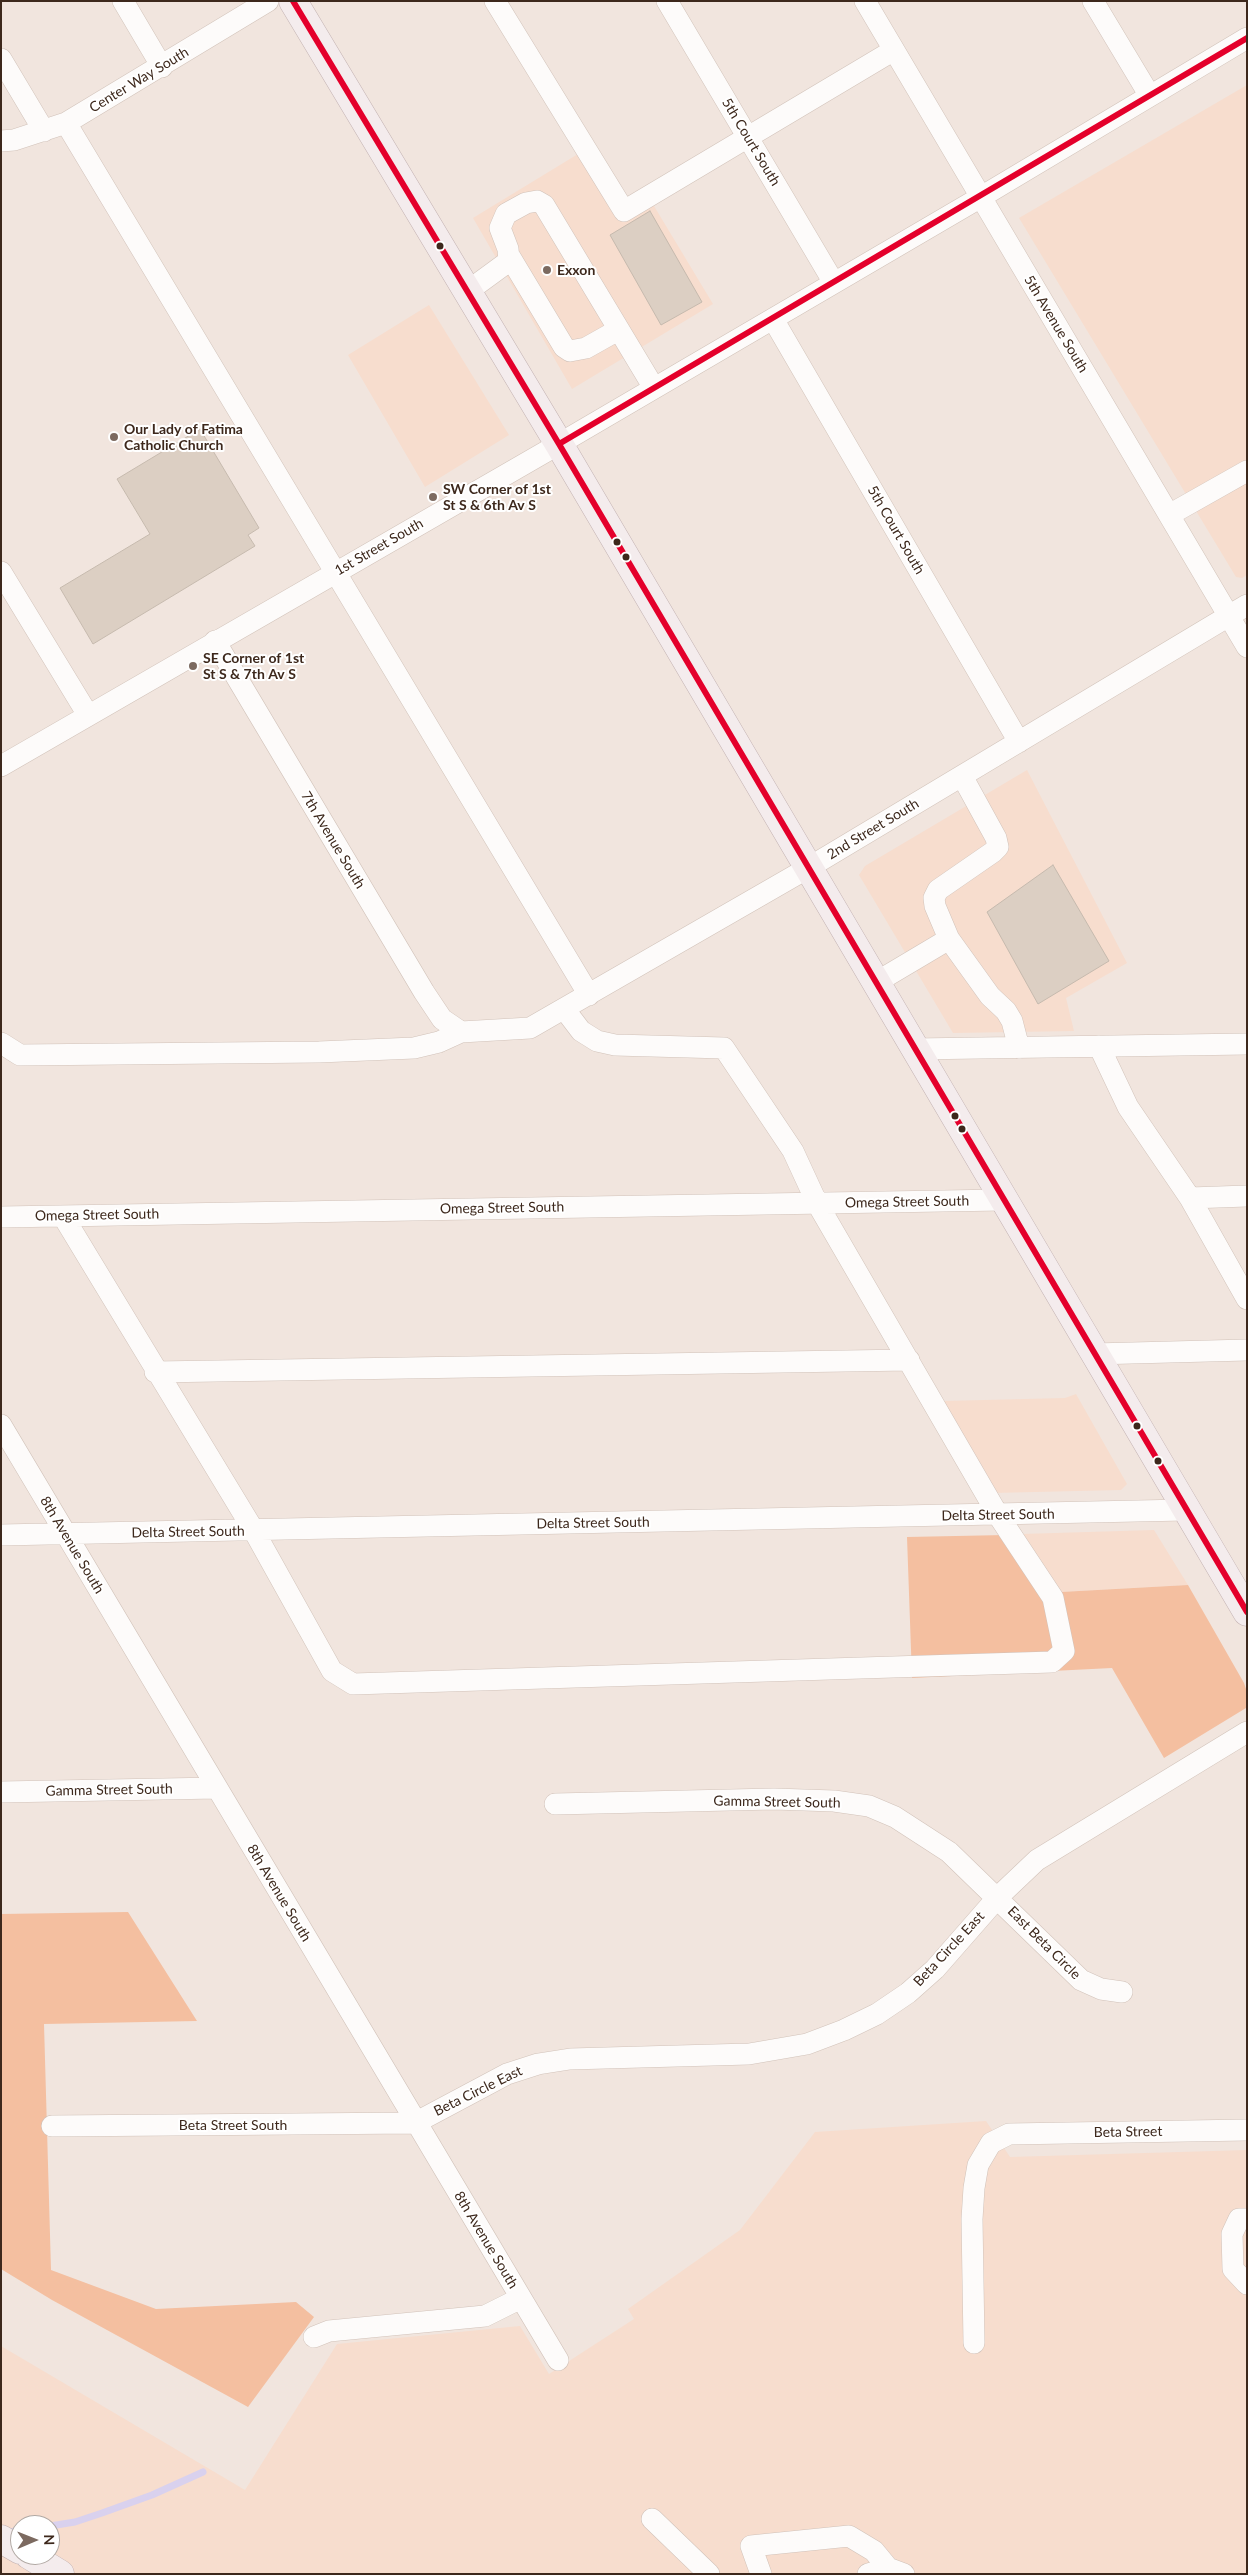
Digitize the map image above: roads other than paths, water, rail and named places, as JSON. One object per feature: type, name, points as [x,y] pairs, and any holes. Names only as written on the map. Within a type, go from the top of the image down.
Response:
[{"type":"main road","points":[[293,1],[559,444],[1002,1200],[1247,1612]]},
{"type":"main road","points":[[45,2565],[60,2574]]},
{"type":"street","points":[[123,1],[162,67]]},
{"type":"street","name":"Center Way South","points":[[1,141],[14,140],[66,124],[268,1]]},
{"type":"street","points":[[495,1],[624,211],[894,50]]},
{"type":"street","name":"5th Court South","points":[[667,1],[834,283]]},
{"type":"street","name":"5th Avenue South","points":[[865,1],[1247,647]]},
{"type":"street","points":[[1093,1],[1150,96]]},
{"type":"street","name":"1st Street South","points":[[1,766],[773,319],[1247,38]]},
{"type":"street","points":[[1,59],[44,131]]},
{"type":"street","points":[[66,124],[589,995]]},
{"type":"street","points":[[618,330],[586,348],[570,351],[564,347],[510,257],[500,228],[506,214],[526,203],[537,202],[544,205],[654,388]]},
{"type":"street","points":[[468,291],[506,265],[510,257]]},
{"type":"street","name":"5th Court South","points":[[773,319],[1019,742]]},
{"type":"street","points":[[1169,515],[1247,471]]},
{"type":"street","points":[[1,572],[88,715]]},
{"type":"street","name":"2nd Street South","points":[[461,1032],[530,1028],[565,1010],[808,868],[1247,605]]},
{"type":"street","name":"7th Avenue South","points":[[215,641],[424,992],[442,1018],[461,1032]]},
{"type":"street","points":[[962,776],[996,838],[998,847],[938,890],[934,898],[934,906],[949,939],[990,996],[1006,1011],[1012,1021],[1020,1048]]},
{"type":"street","points":[[875,983],[949,939]]},
{"type":"street","points":[[63,1216],[155,1372],[254,1530],[332,1671],[353,1684],[1052,1662],[1064,1651],[1052,1598],[998,1515],[817,1203],[793,1151],[724,1048],[615,1045],[596,1041],[581,1031],[565,1010]]},
{"type":"street","points":[[1,1043],[20,1054],[319,1052],[414,1048],[439,1042],[461,1032]]},
{"type":"street","points":[[914,1049],[1247,1044]]},
{"type":"street","points":[[1099,1046],[1128,1107],[1190,1198],[1247,1298]]},
{"type":"street","points":[[1190,1198],[1247,1196]]},
{"type":"street","name":"Omega Street South","points":[[1,1216],[1002,1200]]},
{"type":"street","points":[[1094,1354],[1247,1350]]},
{"type":"street","points":[[155,1372],[909,1360]]},
{"type":"street","name":"8th Avenue South","points":[[1,1425],[415,2123],[558,2360]]},
{"type":"street","name":"Delta Street South","points":[[1,1535],[1186,1510]]},
{"type":"street","name":"Beta Circle East","points":[[415,2123],[507,2074],[538,2064],[570,2059],[749,2054],[807,2044],[844,2030],[877,2014],[908,1993],[934,1969],[998,1897],[1037,1860],[1064,1841],[1247,1732]]},
{"type":"street","name":"Gamma Street South","points":[[1,1792],[217,1788]]},
{"type":"street","name":"Gamma Street South","points":[[555,1804],[774,1799],[834,1801],[869,1806],[895,1817],[949,1852],[998,1897]]},
{"type":"street","name":"East Beta Circle","points":[[998,1897],[1081,1980],[1101,1989],[1122,1992]]},
{"type":"street","name":"Beta Street South","points":[[52,2126],[415,2123]]},
{"type":"street","name":"Beta Street","points":[[974,2343],[972,2219],[974,2188],[978,2165],[991,2143],[1010,2134],[1247,2130]]},
{"type":"street","points":[[1247,2219],[1239,2219],[1232,2234],[1232,2269],[1247,2284]]},
{"type":"street","points":[[314,2337],[329,2331],[485,2316],[521,2298]]},
{"type":"street","points":[[652,2519],[709,2574]]},
{"type":"street","points":[[761,2574],[751,2546],[849,2536],[874,2551],[897,2572]]},
{"type":"street","points":[[868,2574],[897,2572]]},
{"type":"waterway","points":[[60,2524],[75,2522],[152,2495],[203,2472]]},
{"type":"waterway","points":[[6,2533],[10,2532]]},
{"type":"place","name":"Exxon","points":[[547,270]]},
{"type":"place","name":"Our Lady of Fatima Catholic Church","points":[[114,437]]},
{"type":"place","name":"SW Corner of 1st St S & 6th Av S","points":[[433,497]]},
{"type":"place","name":"SE Corner of 1st St S & 7th Av S","points":[[193,666]]}]
